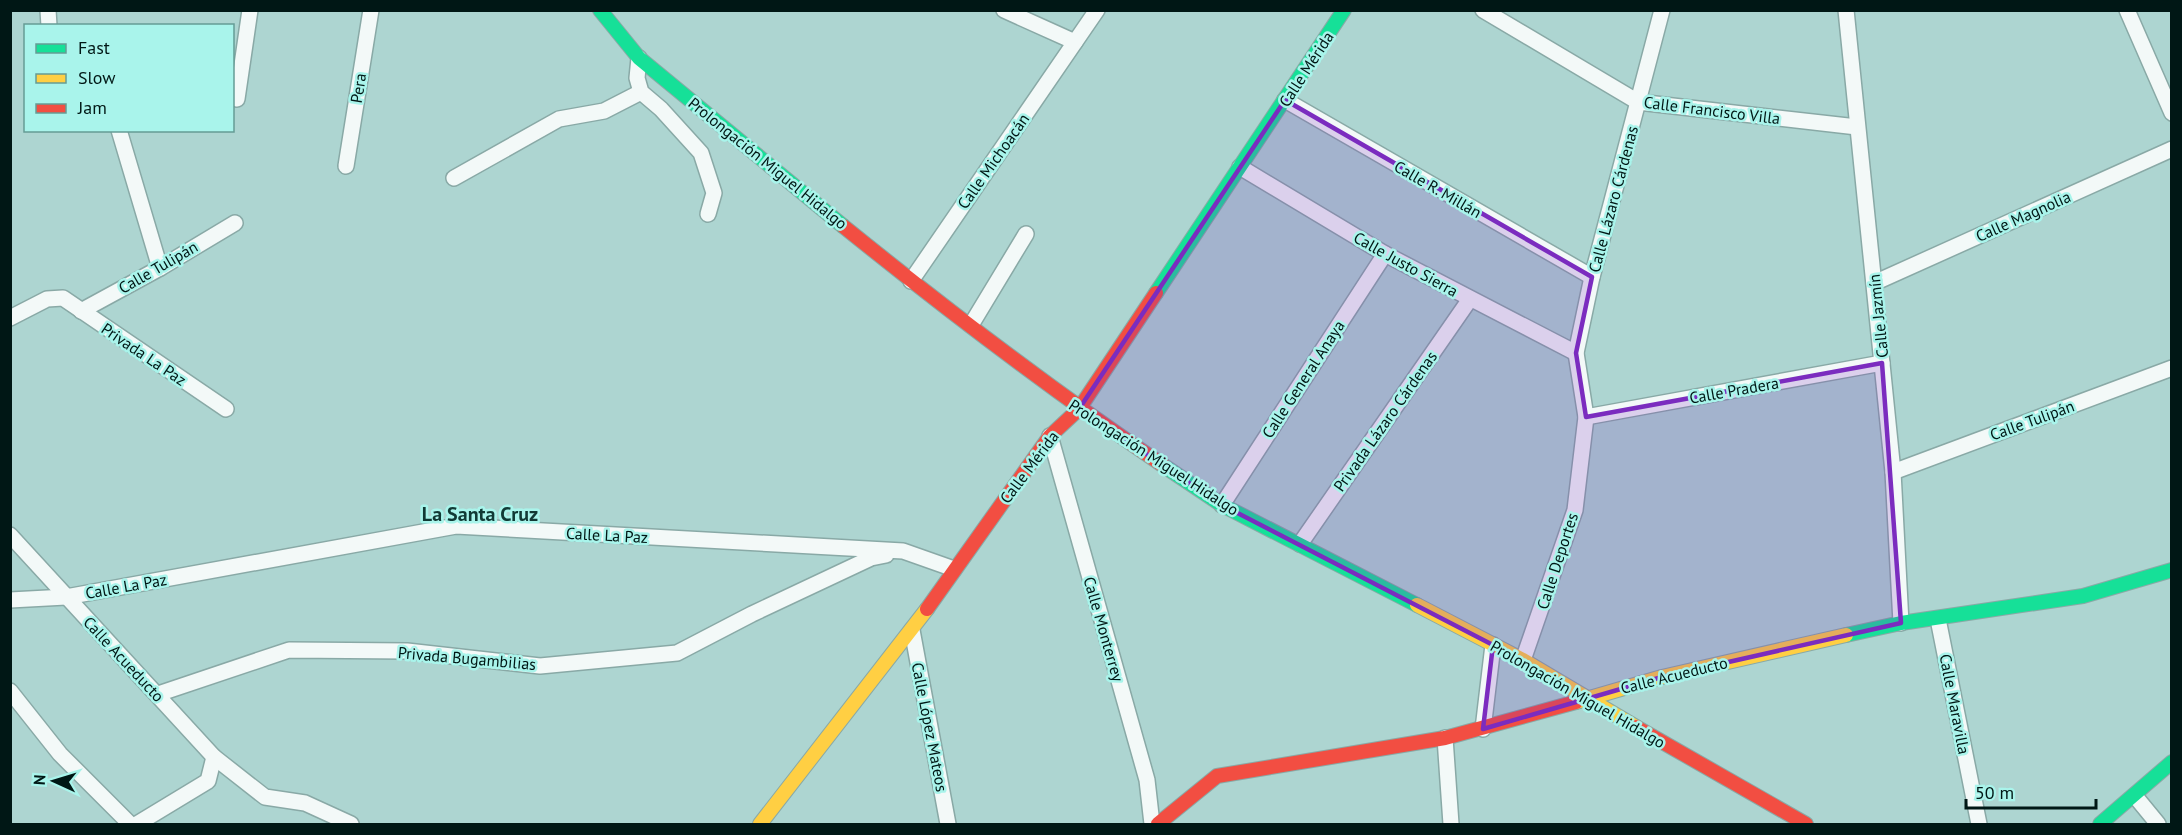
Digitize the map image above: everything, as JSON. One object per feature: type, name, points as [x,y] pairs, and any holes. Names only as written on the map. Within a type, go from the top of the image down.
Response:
[{"type":"street","points":[[237,99],[250,10]]},
{"type":"street","name":"Pera","points":[[346,166],[371,10]]},
{"type":"street","name":"Prolongación Miguel Hidalgo","points":[[600,10],[639,58],[911,281],[1079,410],[1222,505],[1523,660],[1806,825]]},
{"type":"street","points":[[1004,10],[1075,42]]},
{"type":"street","name":"Calle Michoacán","points":[[911,281],[1097,10]]},
{"type":"street","name":"Calle Mérida","points":[[760,825],[912,630],[1050,436],[1079,410],[1344,10]]},
{"type":"street","name":"Calle Francisco Villa","points":[[1483,10],[1638,102],[1857,127]]},
{"type":"street","name":"Calle Lázaro Cárdenas","points":[[1576,353],[1592,277],[1662,10]]},
{"type":"street","name":"Calle Jazmín","points":[[1846,10],[1893,472],[1901,623]]},
{"type":"street","points":[[2127,10],[2172,113]]},
{"type":"street","points":[[639,58],[638,78],[641,92],[661,109],[700,153],[714,194],[708,214]]},
{"type":"street","points":[[454,178],[559,119],[604,111],[641,92]]},
{"type":"street","name":"Calle R. Millán","points":[[1285,100],[1592,277]]},
{"type":"street","points":[[120,132],[160,268]]},
{"type":"street","name":"Calle Magnolia","points":[[1874,283],[2172,149]]},
{"type":"street","name":"Calle Justo Sierra","points":[[1240,167],[1385,254],[1576,353]]},
{"type":"street","name":"Calle Tulipán","points":[[81,311],[160,268],[235,223]]},
{"type":"street","points":[[971,325],[1026,234]]},
{"type":"street","name":"Calle General Anaya","points":[[1222,505],[1385,254]]},
{"type":"street","name":"Privada La Paz","points":[[10,318],[47,299],[63,298],[226,409]]},
{"type":"street","name":"Privada Lázaro Cárdenas","points":[[1300,544],[1470,299]]},
{"type":"street","name":"Calle Deportes","points":[[1523,660],[1575,510],[1586,417],[1576,353]]},
{"type":"street","name":"Calle Pradera","points":[[1586,417],[1882,363]]},
{"type":"street","name":"Calle Tulipán","points":[[1893,472],[2172,368]]},
{"type":"street","name":"Calle Monterrey","points":[[1050,436],[1146,780],[1152,825]]},
{"type":"street","name":"Calle La Paz","points":[[10,600],[66,597],[456,526],[903,551],[954,569]]},
{"type":"street","name":"Calle Acueducto","points":[[10,535],[214,757],[265,797],[305,803],[351,825]]},
{"type":"street","name":"Privada Bugambilias","points":[[158,694],[289,650],[407,651],[540,666],[677,653],[752,614],[871,558],[903,551]]},
{"type":"street","name":"Calle Acueducto","points":[[1158,825],[1217,776],[1445,738],[1662,677],[1901,623],[2083,596],[2172,570]]},
{"type":"street","name":"Calle Maravilla","points":[[1938,619],[1979,825]]},
{"type":"street","name":"Calle López Mateos","points":[[912,630],[948,825]]},
{"type":"street","points":[[1483,729],[1493,645]]},
{"type":"street","points":[[10,691],[60,754],[130,825]]},
{"type":"street","points":[[1445,738],[1451,825]]},
{"type":"street","points":[[138,825],[208,781],[214,757]]},
{"type":"street","points":[[2100,825],[2172,762]]},
{"type":"street","points":[[2135,796],[2158,825]]},
{"type":"highlighted area","points":[[1285,100],[1592,277],[1576,353],[1586,417],[1882,363],[1901,623],[1662,677],[1483,729],[1493,645],[1222,505],[1079,409]]},
{"type":"traffic: fast","points":[[600,10],[639,58],[843,226]]},
{"type":"traffic: fast","points":[[1156,293],[1344,10]]},
{"type":"traffic: fast","points":[[1164,466],[1222,505],[1417,605]]},
{"type":"traffic: fast","points":[[1846,635],[1901,623],[2083,596],[2172,570]]},
{"type":"traffic: fast","points":[[2100,824],[2172,762]]},
{"type":"traffic: slow","points":[[1417,605],[1523,660],[1636,727]]},
{"type":"traffic: slow","points":[[760,824],[927,609]]},
{"type":"traffic: slow","points":[[1576,702],[1662,677],[1846,635]]},
{"type":"traffic: jam","points":[[843,226],[1001,349],[1164,466]]},
{"type":"traffic: jam","points":[[927,609],[1050,436],[1079,409],[1156,293]]},
{"type":"traffic: jam","points":[[1158,824],[1217,776],[1445,738],[1576,702]]},
{"type":"traffic: jam","points":[[1636,727],[1806,824]]},
{"type":"district","name":"La Santa Cruz","points":[[480,514]]}]
